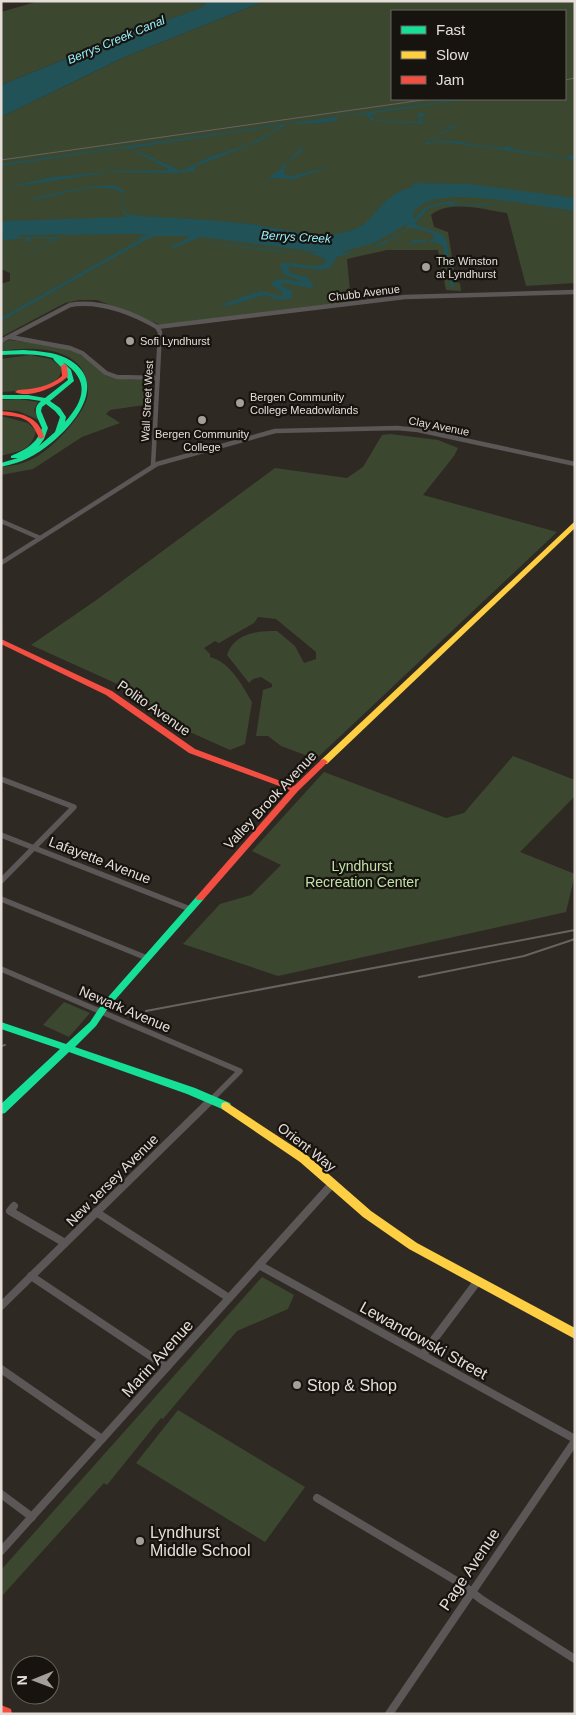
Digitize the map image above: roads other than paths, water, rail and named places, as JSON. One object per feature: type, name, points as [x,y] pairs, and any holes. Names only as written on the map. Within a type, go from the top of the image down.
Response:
[{"type":"street","name":"Chubb Avenue","points":[[157,327],[405,297],[575,292]]},
{"type":"street","points":[[1,340],[67,306],[82,302],[100,305],[157,327]]},
{"type":"street","name":"Wall Street West","points":[[153,466],[160,332],[157,327]]},
{"type":"street","points":[[10,337],[20,341],[66,344],[82,353],[113,376],[132,379],[158,378]]},
{"type":"street","points":[[1,353],[26,350],[53,353],[67,359],[80,374],[84,389],[81,406],[74,417],[50,441],[31,457],[1,465]]},
{"type":"street","points":[[1,357],[38,354],[54,358],[63,364],[71,374],[70,381],[64,388],[45,401],[38,409],[45,426],[45,433],[34,447],[21,454],[1,459]]},
{"type":"street","points":[[1,395],[53,386],[66,374],[63,364]]},
{"type":"street","points":[[1,395],[29,397],[45,401],[58,408],[63,417],[60,427],[50,441]]},
{"type":"street","points":[[1,413],[23,416],[37,424],[41,436],[34,447]]},
{"type":"street","name":"Clay Avenue","points":[[153,466],[173,458],[275,431],[389,428],[431,432],[575,464]]},
{"type":"street","points":[[1,563],[153,466]]},
{"type":"street","points":[[1,521],[40,538]]},
{"type":"street","name":"Valley Brook Avenue","points":[[1,1110],[69,1048],[295,789],[575,524]]},
{"type":"street","name":"Polito Avenue","points":[[1,641],[112,694],[136,710],[160,731],[190,750],[225,765],[295,789]]},
{"type":"street","points":[[1,779],[74,807],[1,881]]},
{"type":"street","name":"Lafayette Avenue","points":[[1,834],[190,909]]},
{"type":"street","points":[[1,899],[146,958]]},
{"type":"street","name":"Newark Avenue","points":[[1,969],[240,1071]]},
{"type":"street","name":"Orient Way","points":[[1,1025],[211,1099],[248,1119],[304,1159],[389,1231],[477,1282],[575,1334]]},
{"type":"street","name":"New Jersey Avenue","points":[[1,1306],[240,1071]]},
{"type":"street","name":"Marin Avenue","points":[[1,1551],[333,1184]]},
{"type":"street","points":[[14,1206],[10,1211],[65,1243]]},
{"type":"street","points":[[96,1212],[229,1298]]},
{"type":"street","name":"Lewandowski Street","points":[[259,1265],[423,1354],[575,1440]]},
{"type":"street","points":[[31,1276],[167,1367]]},
{"type":"street","points":[[423,1354],[477,1282]]},
{"type":"street","points":[[1,1370],[102,1439]]},
{"type":"street","name":"Page Avenue","points":[[389,1714],[575,1440]]},
{"type":"street","points":[[1,1494],[32,1516]]},
{"type":"street","points":[[317,1498],[460,1583],[575,1659]]},
{"type":"street","points":[[1,1711],[6,1714]]},
{"type":"water","name":"Berrys Creek Canal","points":[[179,1],[265,1],[127,56],[1,117],[1,85],[120,37],[203,7],[206,4]]},
{"type":"water","points":[[454,100],[461,100],[370,114],[375,120],[416,122],[420,120],[418,113],[428,113],[421,117],[423,123],[434,125],[375,121],[371,120],[366,114],[337,117],[336,121],[287,124],[258,142],[194,167],[195,171],[177,173],[110,172],[1,189],[53,177],[114,171],[170,170],[131,149],[123,148],[1,166],[1,164]],"holes":[[[280,127],[250,144],[210,157],[181,171],[131,148]]]},
{"type":"water","points":[[461,123],[428,142],[432,144],[422,145],[449,128],[443,126],[450,127]]},
{"type":"water","points":[[440,141],[449,141],[490,147],[509,146],[512,149],[565,158],[575,154],[575,160],[445,142],[433,144]]},
{"type":"water","points":[[302,147],[303,150],[285,165],[284,174],[291,176],[333,166],[294,179],[271,178],[269,176],[277,172]]},
{"type":"water","name":"Berrys Creek","points":[[414,183],[470,184],[575,198],[575,211],[498,200],[457,197],[439,199],[421,205],[413,213],[414,219],[424,208],[444,202],[453,202],[457,205],[489,204],[575,215],[494,205],[455,206],[446,204],[428,209],[415,224],[442,234],[447,242],[454,286],[451,288],[443,246],[435,242],[407,243],[416,239],[429,242],[435,236],[424,230],[410,228],[382,245],[366,249],[384,242],[407,229],[407,224],[374,243],[341,252],[357,252],[337,257],[330,268],[321,270],[288,266],[290,273],[307,277],[314,285],[311,288],[281,283],[283,287],[293,291],[291,299],[278,300],[265,295],[228,306],[220,304],[258,292],[282,296],[282,292],[272,285],[272,282],[276,280],[284,279],[303,282],[283,274],[280,264],[292,263],[316,266],[326,262],[325,259],[315,255],[300,253],[318,252],[201,237],[174,248],[171,246],[184,241],[182,239],[188,239],[188,236],[153,236],[1,321],[1,318],[141,239],[136,237],[148,236],[141,234],[19,235],[17,237],[100,238],[60,238],[11,262],[55,239],[31,238],[31,241],[25,242],[26,238],[1,241],[4,236],[1,235],[1,221],[128,217],[123,213],[124,208],[127,214],[133,215],[241,223],[310,234],[337,234],[350,231],[367,222],[392,196],[414,187],[411,184]]},
{"type":"water","points":[[107,185],[116,186],[125,192],[121,202],[124,208],[120,204],[124,193],[102,188],[77,190],[27,201],[71,190]]},
{"type":"water","points":[[195,240],[300,253],[278,252]]},
{"type":"railway","points":[[566,80],[575,78]]},
{"type":"railway","points":[[1,160],[423,100]]},
{"type":"railway","points":[[146,1011],[575,930]]},
{"type":"railway","points":[[419,977],[524,956],[575,939]]},
{"type":"railway","points":[[1,1046],[5,1045]]},
{"type":"place","name":"The Winston at Lyndhurst","points":[[426,267]]},
{"type":"place","name":"Sofi Lyndhurst","points":[[130,341]]},
{"type":"place","name":"Bergen Community College Meadowlands","points":[[240,403]]},
{"type":"place","name":"Bergen Community College","points":[[202,420]]},
{"type":"place","name":"Stop & Shop","points":[[297,1385]]},
{"type":"place","name":"Lyndhurst Middle School","points":[[140,1541]]},
{"type":"park label","name":"Lyndhurst Recreation Center","points":[[362,874]]}]
